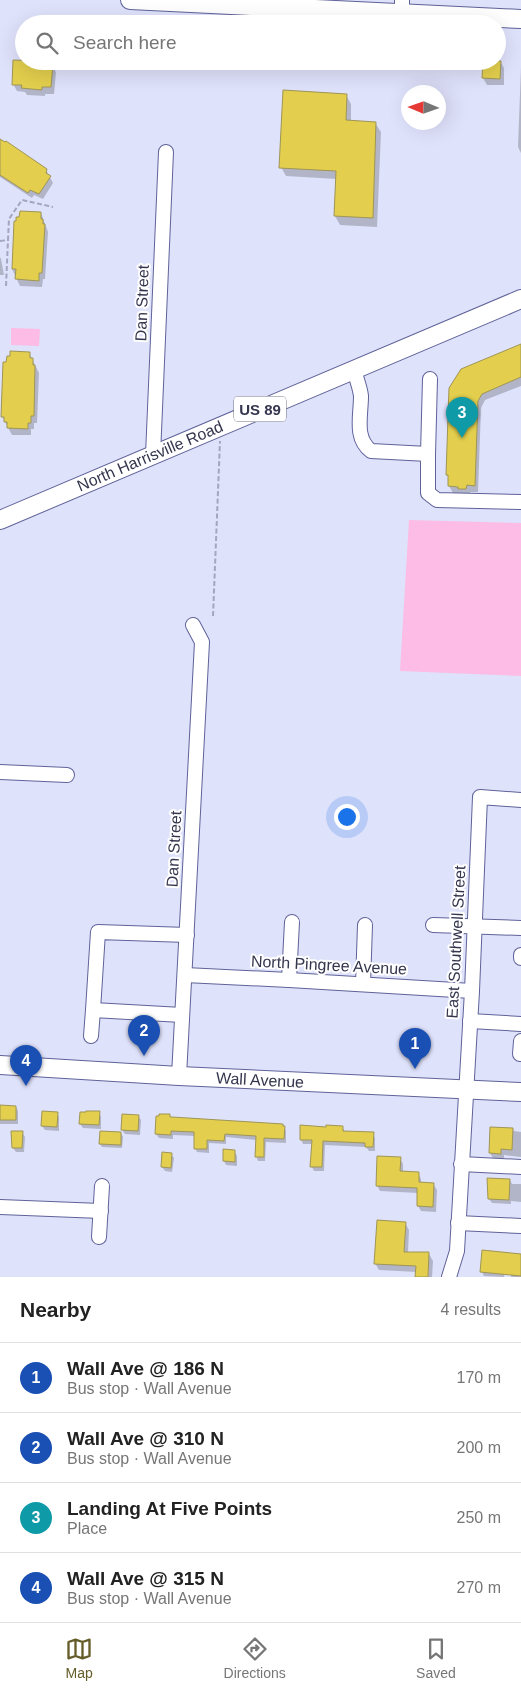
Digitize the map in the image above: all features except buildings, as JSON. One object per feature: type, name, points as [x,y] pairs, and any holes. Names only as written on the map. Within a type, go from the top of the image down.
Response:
[{"type":"main road","points":[[130,0],[402,7],[481,15]]},
{"type":"main road","points":[[506,17],[521,19]]},
{"type":"main road","name":"North Harrisville Road","points":[[0,520],[521,299]]},
{"type":"main road","name":"Wall Avenue","points":[[0,1065],[180,1076],[521,1092]]},
{"type":"street","name":"Dan Street","points":[[153,455],[166,152]]},
{"type":"street","points":[[354,369],[361,394],[360,438],[366,447],[371,452],[428,454]]},
{"type":"street","points":[[430,379],[428,493],[437,500],[521,502]]},
{"type":"street","name":"Dan Street","points":[[180,1076],[202,642],[193,626]]},
{"type":"street","points":[[0,772],[67,775]]},
{"type":"street","name":"East Southwell Street","points":[[449,1277],[457,1251],[472,991],[480,797],[521,800]]},
{"type":"street","points":[[289,980],[292,922]]},
{"type":"street","points":[[362,984],[365,925]]},
{"type":"street","points":[[433,925],[521,928]]},
{"type":"street","points":[[91,1036],[98,932],[187,935]]},
{"type":"street","name":"North Pingree Avenue","points":[[185,975],[472,991]]},
{"type":"street","points":[[93,1010],[182,1015]]},
{"type":"street","points":[[470,1021],[521,1024]]},
{"type":"street","points":[[520,1054],[521,1041]]},
{"type":"street","points":[[461,1164],[521,1167]]},
{"type":"street","points":[[100,1237],[102,1186]]},
{"type":"street","points":[[0,1207],[101,1211]]},
{"type":"street","points":[[458,1223],[521,1226]]},
{"type":"path","points":[[6,286],[9,220],[22,200],[52,207]]},
{"type":"path","points":[[0,241],[8,240]]},
{"type":"path","points":[[212,616],[221,426]]},
{"type":"shaded area","points":[[11,328],[40,329],[39,346],[11,345]]},
{"type":"shaded area","points":[[409,520],[521,523],[521,676],[400,671]]},
{"type":"place","name":"Landing At Five Points","points":[[462,438]]},
{"type":"place","name":"Wall Ave @ 310 N","points":[[144,1056]]},
{"type":"place","name":"Wall Ave @ 186 N","points":[[415,1069]]},
{"type":"place","name":"Wall Ave @ 315 N","points":[[26,1086]]}]
